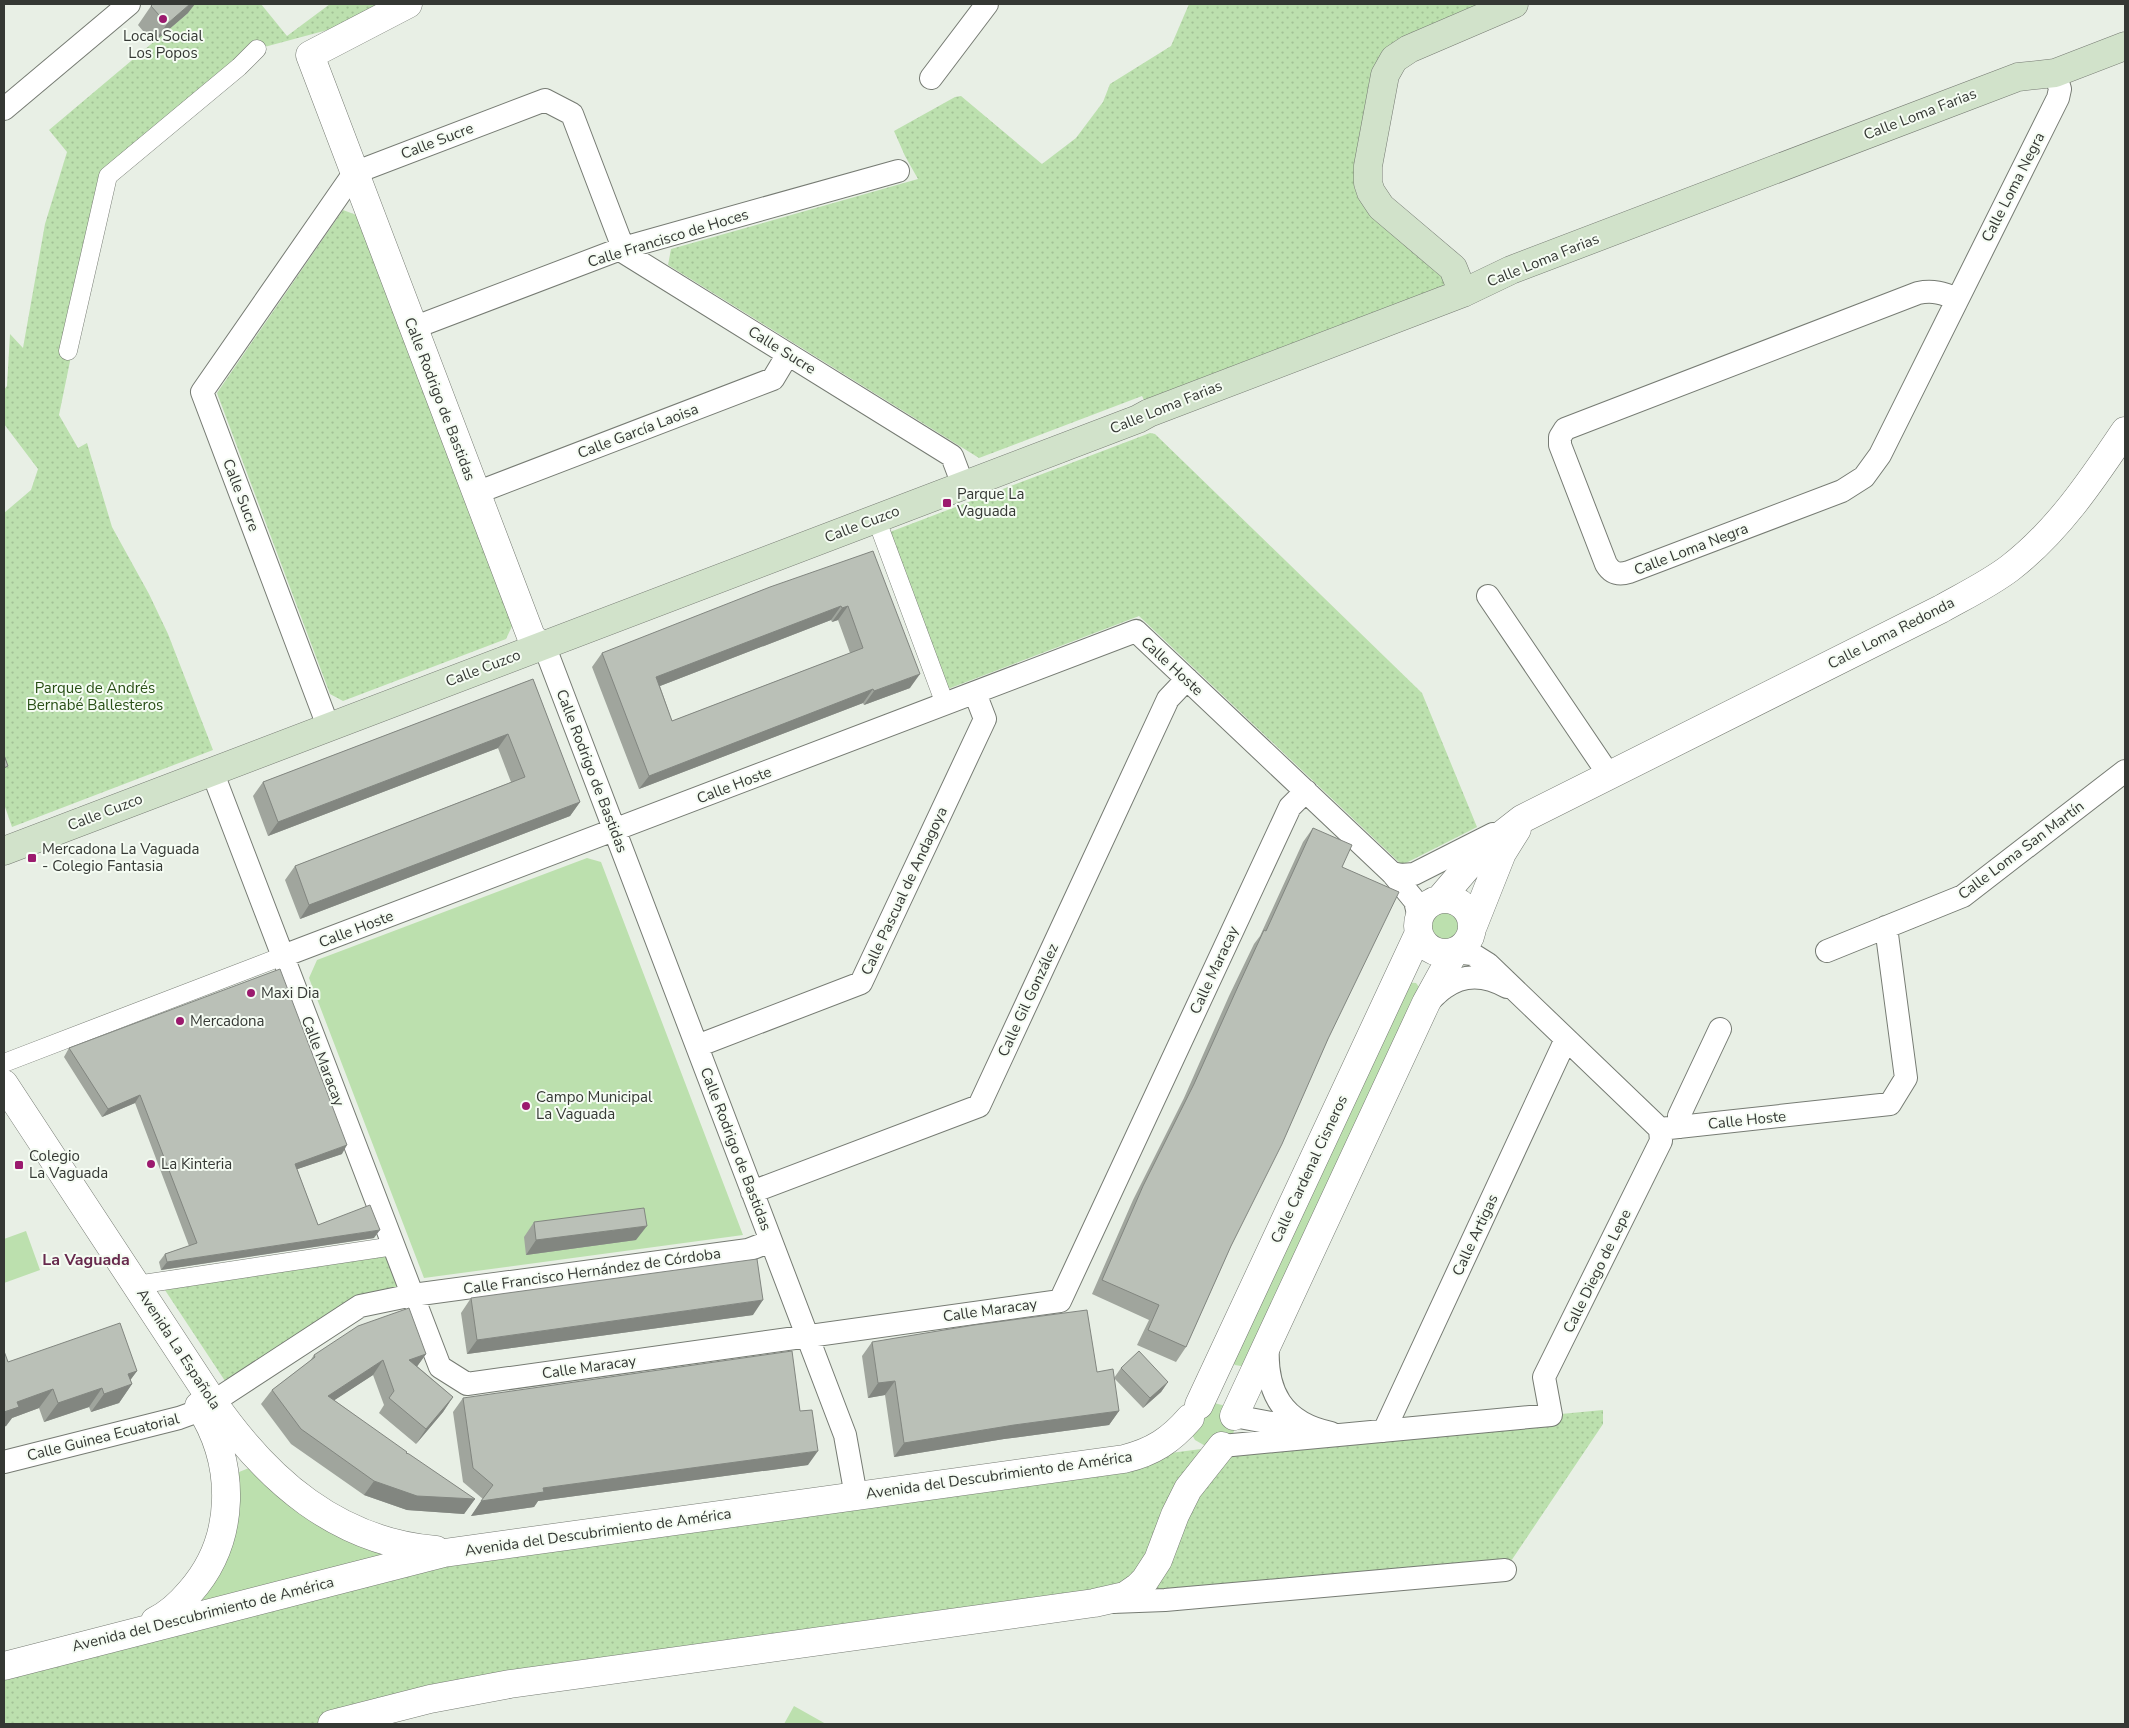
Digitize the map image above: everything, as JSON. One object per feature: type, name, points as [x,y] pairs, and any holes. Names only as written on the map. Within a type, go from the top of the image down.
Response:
[{"type":"main road","points":[[1463,293],[1453,268],[1375,201],[1368,183],[1368,166],[1385,75],[1394,59],[1409,49],[1514,4]]},
{"type":"main road","name":"Calle Loma Farias","points":[[963,485],[1463,293],[1510,270],[2018,77],[2054,73],[2125,46]]},
{"type":"main road","name":"Calle Cuzco","points":[[4,851],[963,485]]},
{"type":"street","points":[[4,109],[128,4]]},
{"type":"street","name":"Calle Rodrigo de Bastidas","points":[[408,4],[310,55],[532,639],[544,645],[848,1443],[856,1496]]},
{"type":"street","points":[[931,78],[987,4]]},
{"type":"street","points":[[68,351],[108,176],[239,67],[257,49]]},
{"type":"street","name":"Calle Loma Negra","points":[[1957,299],[1942,292],[1930,290],[1918,293],[1565,429],[1560,437],[1560,445],[1610,571],[1620,574],[1629,572],[1842,491],[1864,477],[1880,455],[2058,98],[2060,89],[2054,73]]},
{"type":"street","name":"Calle Sucre","points":[[328,726],[202,392],[354,173],[545,100],[572,114],[625,253],[952,456],[963,485]]},
{"type":"street","name":"Calle Francisco de Hoces","points":[[413,328],[623,248],[898,171]]},
{"type":"street","name":"Calle García Laoisa","points":[[476,492],[773,379],[788,354]]},
{"type":"street","name":"Calle Loma Redonda","points":[[1495,843],[1513,833],[1531,815],[1941,609],[2010,568],[2055,525],[2076,501],[2125,430]]},
{"type":"street","points":[[876,518],[945,704]]},
{"type":"street","points":[[1488,596],[1609,775]]},
{"type":"street","name":"Calle Hoste","points":[[4,1063],[1136,632],[1392,873],[1415,901],[1419,926]]},
{"type":"street","name":"Calle Gil González","points":[[752,1192],[979,1106],[1168,699],[1187,679]]},
{"type":"street","name":"Calle Pascual de Andagoya","points":[[697,1046],[861,983],[985,719],[975,693]]},
{"type":"street","name":"Calle Maracay","points":[[212,771],[440,1367],[467,1384],[1060,1301],[1290,807],[1306,792]]},
{"type":"street","name":"Calle Loma San Martín","points":[[1827,951],[1963,896],[2125,771]]},
{"type":"street","points":[[1392,873],[1401,875],[1414,874],[1495,843]]},
{"type":"street","points":[[1440,900],[1481,851],[1495,843]]},
{"type":"street","points":[[1234,1416],[1426,1003],[1454,952],[1470,939],[1495,843]]},
{"type":"street","name":"Calle Hoste","points":[[1392,873],[1440,900]]},
{"type":"street","points":[[1488,964],[1474,941],[1473,926],[1469,913],[1460,903],[1447,899],[1427,906],[1419,926],[1425,944],[1435,952],[1472,954],[1488,964],[1566,1039],[1670,1128]]},
{"type":"street","name":"Calle Cardenal Cisneros","points":[[1195,1412],[1419,926]]},
{"type":"street","name":"Calle Hoste","points":[[1670,1128],[1890,1104],[1906,1078],[1886,927]]},
{"type":"street","points":[[1426,1003],[1451,983],[1475,976],[1497,981],[1522,996]]},
{"type":"street","name":"Calle Diego de Lepe","points":[[1384,1431],[1551,1415],[1544,1377],[1661,1141],[1679,1116],[1720,1029]]},
{"type":"street","name":"Calle Artigas","points":[[1384,1431],[1566,1039]]},
{"type":"street","name":"Avenida La Española","points":[[4,1084],[136,1285],[207,1406]]},
{"type":"street","name":"Avenida La Española","points":[[4,1110],[207,1406],[241,1439],[274,1476],[300,1498],[357,1530],[384,1540],[411,1546],[445,1550],[475,1549]]},
{"type":"street","name":"Calle Francisco Hernández de Córdoba","points":[[413,1296],[748,1250],[771,1241]]},
{"type":"street","points":[[136,1285],[394,1246]]},
{"type":"street","points":[[227,1499],[220,1450],[207,1406],[360,1306],[413,1296]]},
{"type":"street","points":[[1268,1343],[1267,1360],[1269,1375],[1279,1403],[1293,1417],[1308,1426],[1344,1435]]},
{"type":"street","points":[[332,1724],[430,1699],[519,1682],[1094,1603],[1125,1596],[1146,1580],[1158,1560],[1175,1515],[1188,1489],[1222,1446],[1234,1434],[1236,1427],[1234,1416],[1226,1406],[1218,1402],[1210,1402],[1195,1412],[1189,1425],[1195,1440],[1209,1448],[1222,1446],[1384,1431]]},
{"type":"street","name":"Calle Guinea Ecuatorial","points":[[4,1462],[179,1418],[207,1406]]},
{"type":"street","name":"Avenida del Descubrimiento de América","points":[[4,1666],[444,1553],[1134,1456],[1164,1444],[1195,1412]]},
{"type":"street","points":[[1234,1416],[1344,1435]]},
{"type":"street","points":[[121,1636],[158,1620],[184,1600],[206,1571],[221,1536],[230,1485],[234,1477],[244,1469],[255,1467],[274,1476]]},
{"type":"street","points":[[1094,1603],[1165,1600],[1505,1570]]},
{"type":"street","points":[[378,1724],[430,1699]]},
{"type":"green space","name":"Parque de Andrés Bernabé Ballesteros","points":[[181,4],[261,4],[287,36],[330,4],[386,4],[346,25],[257,49],[108,176],[59,415],[78,448],[87,443],[112,527],[149,594],[168,634],[213,750],[12,827],[4,804],[4,513],[31,490],[38,469],[4,424],[4,390],[7,386],[10,334],[23,348],[45,224],[67,152],[49,130],[188,13]]},
{"type":"green space","points":[[1189,4],[1498,4],[1405,42],[1360,165],[1442,269],[1445,284],[1442,288],[1145,402],[1142,396],[979,458],[668,265],[671,249],[918,179],[894,131],[955,97],[961,96],[1042,164],[1076,138],[1103,102],[1110,84],[1171,46]]},
{"type":"green space","points":[[343,210],[359,216],[514,622],[506,639],[343,701],[330,694],[217,393]]},
{"type":"green space","points":[[1150,433],[1155,434],[1422,693],[1477,827],[1402,865],[1139,616],[940,692],[882,535]]},
{"type":"green space","name":"Campo Municipal La Vaguada","points":[[587,858],[601,862],[743,1235],[424,1278],[309,978],[317,960]]},
{"type":"green space","points":[[1454,900],[1460,903],[1469,913],[1470,939],[1466,944],[1442,953],[1425,944],[1427,906],[1433,902]]},
{"type":"green space","points":[[1403,982],[1416,983],[1423,992],[1247,1367],[1235,1365],[1229,1359]]},
{"type":"green space","points":[[26,1231],[40,1270],[4,1283],[4,1239]]},
{"type":"green space","points":[[382,1247],[402,1300],[360,1306],[231,1390],[159,1281]]},
{"type":"green space","points":[[1210,1402],[1226,1406],[1235,1427],[1233,1434],[1209,1448],[1195,1440],[1191,1433]]},
{"type":"green space","points":[[1603,1410],[1603,1424],[1505,1570],[1165,1600],[332,1724],[4,1724],[4,1666],[346,1577],[1124,1459],[1209,1448]]},
{"type":"green space","points":[[249,1468],[411,1547],[141,1628],[184,1600],[234,1477],[239,1472]]},
{"type":"green space","points":[[794,1706],[826,1724],[784,1724]]},
{"type":"building","points":[[153,4],[190,4],[167,24],[151,6]]},
{"type":"building","points":[[873,551],[920,674],[874,691],[873,689],[649,776],[602,653],[770,587]],"holes":[[[841,606],[842,608],[848,606],[863,648],[672,721],[656,677]]]},
{"type":"building","points":[[533,679],[580,802],[309,905],[295,866],[525,777],[508,734],[278,822],[263,782]]},
{"type":"building","points":[[4,755],[8,766],[4,768]]},
{"type":"building","points":[[1313,828],[1352,845],[1342,867],[1399,892],[1328,1039],[1282,1144],[1231,1246],[1186,1347],[1148,1330],[1159,1305],[1102,1280],[1143,1186],[1194,1084]]},
{"type":"building","points":[[280,969],[347,1145],[295,1164],[318,1225],[370,1205],[380,1230],[167,1262],[165,1254],[197,1243],[140,1095],[108,1109],[69,1048]]},
{"type":"building","points":[[644,1208],[647,1226],[536,1240],[534,1222]]},
{"type":"building","points":[[757,1259],[763,1300],[477,1340],[471,1298]]},
{"type":"building","points":[[409,1308],[426,1354],[409,1360],[453,1397],[426,1429],[389,1398],[394,1391],[383,1360],[328,1396],[406,1453],[475,1499],[417,1496],[374,1481],[301,1429],[272,1390],[315,1357],[314,1355],[358,1326]]},
{"type":"building","points":[[1087,1310],[1097,1372],[1113,1369],[1119,1411],[1014,1425],[904,1443],[895,1381],[878,1383],[872,1342],[974,1325]]},
{"type":"building","points":[[120,1323],[137,1371],[128,1374],[132,1384],[104,1394],[102,1388],[58,1403],[53,1389],[17,1402],[19,1407],[4,1412],[4,1351],[8,1362]]},
{"type":"building","points":[[792,1351],[800,1411],[812,1410],[818,1451],[543,1488],[544,1492],[481,1501],[493,1485],[473,1468],[463,1398]]},
{"type":"building","points":[[1139,1351],[1168,1382],[1150,1398],[1121,1368]]},
{"type":"place","name":"Local Social Los Popos","points":[[163,19]]},
{"type":"place","name":"Parque La Vaguada","points":[[947,503]]},
{"type":"place","name":"Mercadona La Vaguada - Colegio Fantasia","points":[[32,858]]},
{"type":"place","name":"Maxi Dia","points":[[251,993]]},
{"type":"place","name":"Mercadona","points":[[180,1021]]},
{"type":"place","name":"Campo Municipal La Vaguada","points":[[526,1106]]},
{"type":"place","name":"La Kinteria","points":[[151,1164]]},
{"type":"place","name":"Colegio La Vaguada","points":[[19,1165]]},
{"type":"district","name":"La Vaguada","points":[[86,1259]]}]
